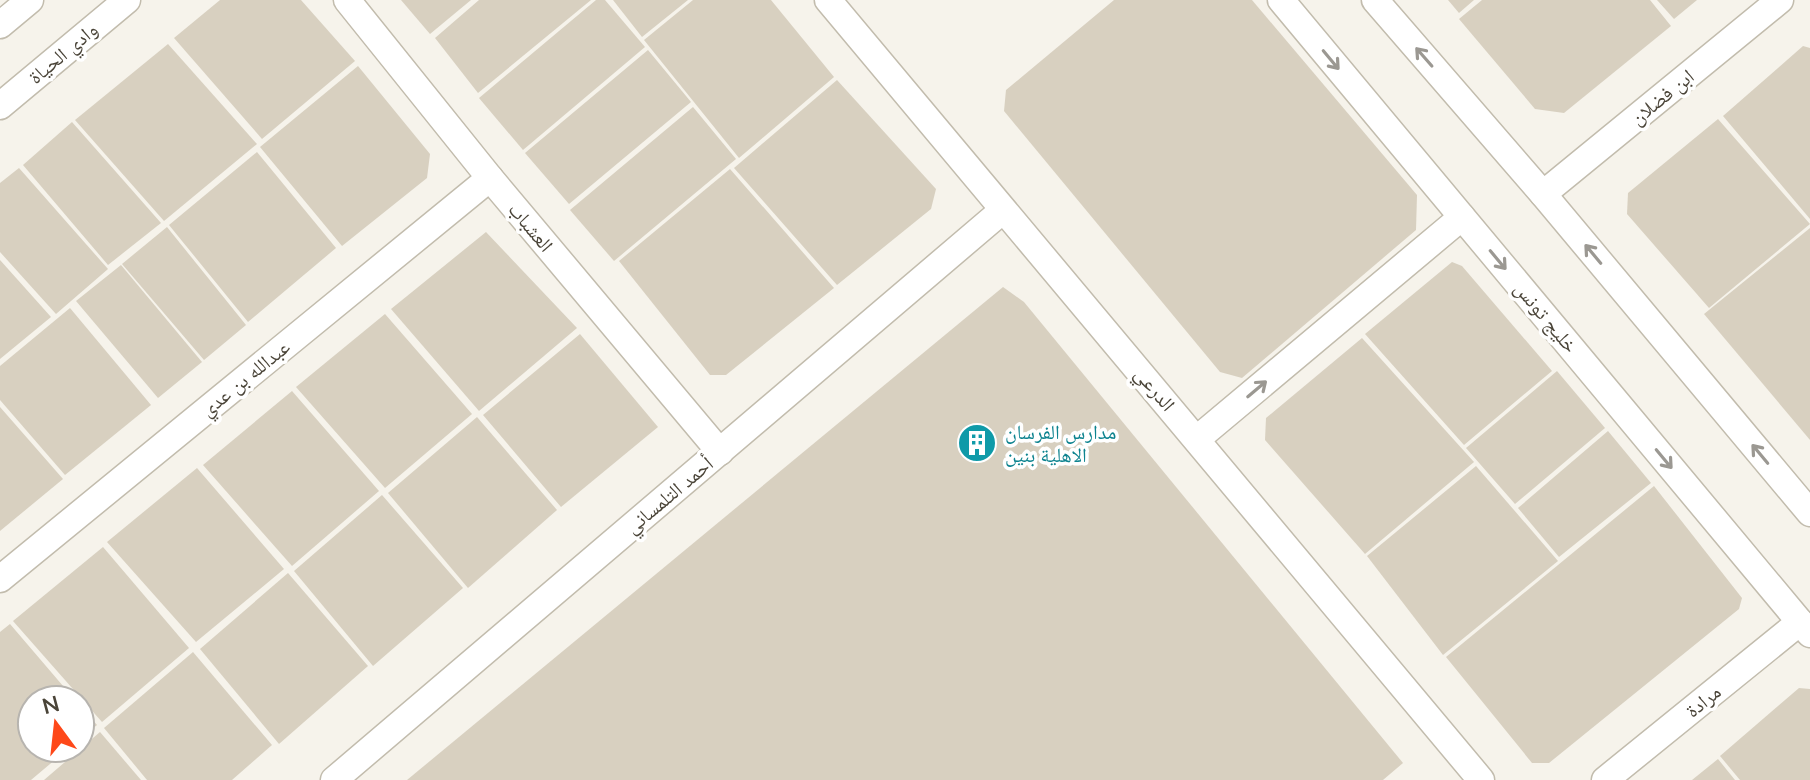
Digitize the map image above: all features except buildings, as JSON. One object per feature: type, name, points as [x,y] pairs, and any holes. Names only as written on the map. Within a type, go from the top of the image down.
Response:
[{"type":"street","points":[[0,25],[30,0]]},
{"type":"street","name":"وادي الحياة","points":[[0,106],[127,0]]},
{"type":"street","name":"العشباب","points":[[347,0],[490,178],[720,452]]},
{"type":"street","name":"الدرعي","points":[[828,0],[1481,780]]},
{"type":"street","name":"خليج تونس","points":[[1281,0],[1805,628]]},
{"type":"street","points":[[1375,0],[1543,194],[1810,513]]},
{"type":"street","name":"ابن فضلان","points":[[1543,194],[1780,0]]},
{"type":"street","name":"عبدالله بن عدي","points":[[0,579],[490,178]]},
{"type":"street","name":"أحمد التلمساني","points":[[334,780],[1003,210]]},
{"type":"street","points":[[1197,439],[1462,217]]},
{"type":"street","name":"مرادة","points":[[1605,780],[1805,628]]},
{"type":"place","name":"مدارس الفرسان الاهلية بنين","points":[[977,443]]}]
